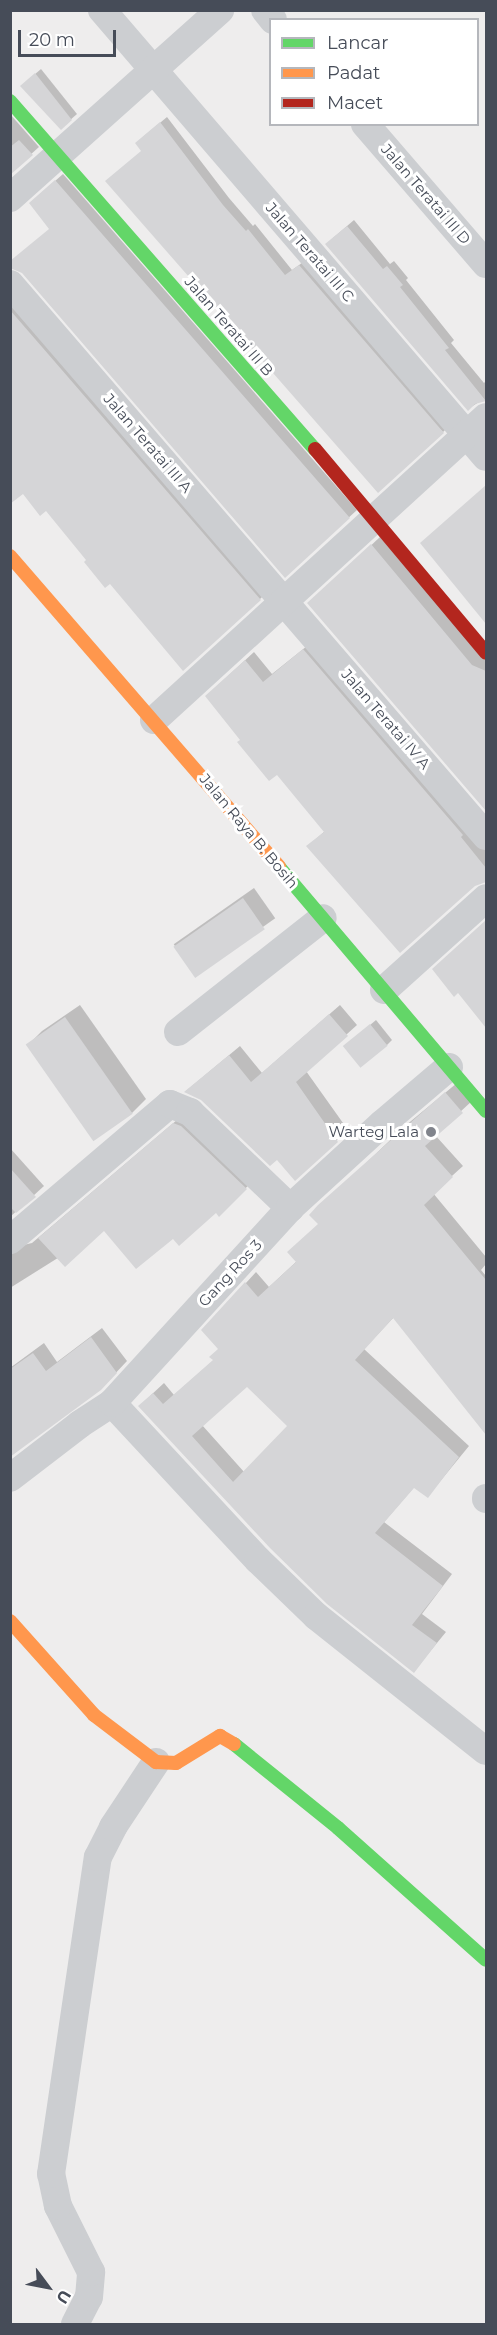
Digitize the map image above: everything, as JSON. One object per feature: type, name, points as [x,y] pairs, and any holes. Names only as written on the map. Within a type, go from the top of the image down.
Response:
[{"type":"street","name":"Jalan Teratai III C","points":[[102,10],[477,426],[486,457]]},
{"type":"street","points":[[10,198],[220,10]]},
{"type":"street","name":"Jalan Teratai III B","points":[[10,101],[376,519],[486,653]]},
{"type":"street","name":"Jalan Teratai III D","points":[[367,126],[486,264]]},
{"type":"street","name":"Jalan Teratai III A","points":[[10,284],[285,601]]},
{"type":"street","points":[[154,720],[477,426]]},
{"type":"street","name":"Jalan Raya B. Bosih","points":[[10,556],[154,720],[486,1113]]},
{"type":"street","name":"Jalan Teratai IV A","points":[[285,601],[486,836]]},
{"type":"street","points":[[384,990],[486,898]]},
{"type":"street","points":[[178,1032],[323,918]]},
{"type":"street","name":"Gang Ros 3","points":[[10,1478],[80,1424],[112,1403],[290,1208],[382,1124],[449,1067]]},
{"type":"street","points":[[10,1240],[170,1104],[190,1112],[290,1208]]},
{"type":"street","points":[[112,1403],[258,1560],[316,1616],[486,1751]]},
{"type":"street","points":[[10,1621],[94,1715],[156,1762],[176,1763],[220,1736],[229,1740],[338,1828],[486,1960]]},
{"type":"street","points":[[75,2325],[89,2297],[91,2272],[53,2192],[53,2163],[98,1857],[113,1827],[156,1762]]},
{"type":"building","points":[[35,73],[72,120],[61,130],[20,86]]},
{"type":"building","points":[[160,122],[223,205],[246,231],[248,229],[285,275],[299,265],[444,433],[378,493],[105,181],[141,151],[135,143]]},
{"type":"building","points":[[19,140],[33,155],[10,175],[10,147]]},
{"type":"building","points":[[55,180],[350,518],[285,578],[22,273],[10,268],[10,261],[49,229],[29,203]]},
{"type":"building","points":[[347,226],[383,269],[387,266],[403,285],[400,287],[449,348],[445,350],[486,401],[475,404],[468,411],[325,244]]},
{"type":"building","points":[[10,310],[261,600],[183,671],[110,584],[105,588],[84,562],[86,560],[46,511],[40,516],[23,494],[10,504]]},
{"type":"building","points":[[486,485],[486,624],[420,543]]},
{"type":"building","points":[[371,544],[472,665],[486,671],[486,811],[307,603]]},
{"type":"building","points":[[303,649],[463,835],[461,837],[486,868],[486,882],[475,886],[400,953],[306,846],[324,832],[277,775],[269,781],[237,742],[240,740],[205,696],[245,660],[263,682]]},
{"type":"building","points":[[243,898],[265,929],[195,978],[173,947]]},
{"type":"building","points":[[486,920],[486,1028],[458,993],[454,997],[432,969]]},
{"type":"building","points":[[329,1014],[348,1036],[296,1082],[338,1142],[295,1181],[277,1160],[270,1166],[201,1100],[184,1092],[229,1055],[251,1082]]},
{"type":"building","points":[[65,1017],[133,1114],[93,1141],[26,1045]]},
{"type":"building","points":[[370,1024],[388,1046],[360,1068],[343,1046]]},
{"type":"building","points":[[445,1092],[463,1113],[425,1146],[453,1177],[424,1205],[486,1280],[486,1435],[393,1318],[355,1360],[459,1457],[428,1498],[414,1488],[375,1533],[443,1586],[412,1625],[437,1643],[414,1673],[327,1604],[270,1548],[138,1406],[153,1393],[163,1404],[213,1360],[209,1357],[218,1349],[201,1330],[245,1282],[258,1297],[296,1262],[287,1252],[318,1224],[309,1215]],"holes":[[[247,1387],[287,1426],[233,1482],[192,1436]]]},
{"type":"building","points":[[173,1123],[181,1126],[247,1189],[219,1217],[216,1213],[179,1246],[173,1239],[136,1269],[104,1231],[65,1267],[38,1238]]},
{"type":"building","points":[[10,1168],[36,1197],[16,1213],[10,1207]]},
{"type":"building","points":[[91,1337],[117,1373],[101,1390],[10,1457],[10,1369],[33,1353],[46,1371]]},
{"type":"traffic: fast","points":[[10,101],[315,449]]},
{"type":"traffic: fast","points":[[279,867],[486,1111]]},
{"type":"traffic: fast","points":[[234,1744],[338,1828],[486,1960]]},
{"type":"traffic: slow","points":[[10,556],[279,867]]},
{"type":"traffic: slow","points":[[10,1621],[94,1715],[156,1762],[176,1763],[220,1736],[234,1744]]},
{"type":"traffic: jam","points":[[315,449],[486,653]]},
{"type":"place","name":"Warteg Lala","points":[[431,1132]]}]
